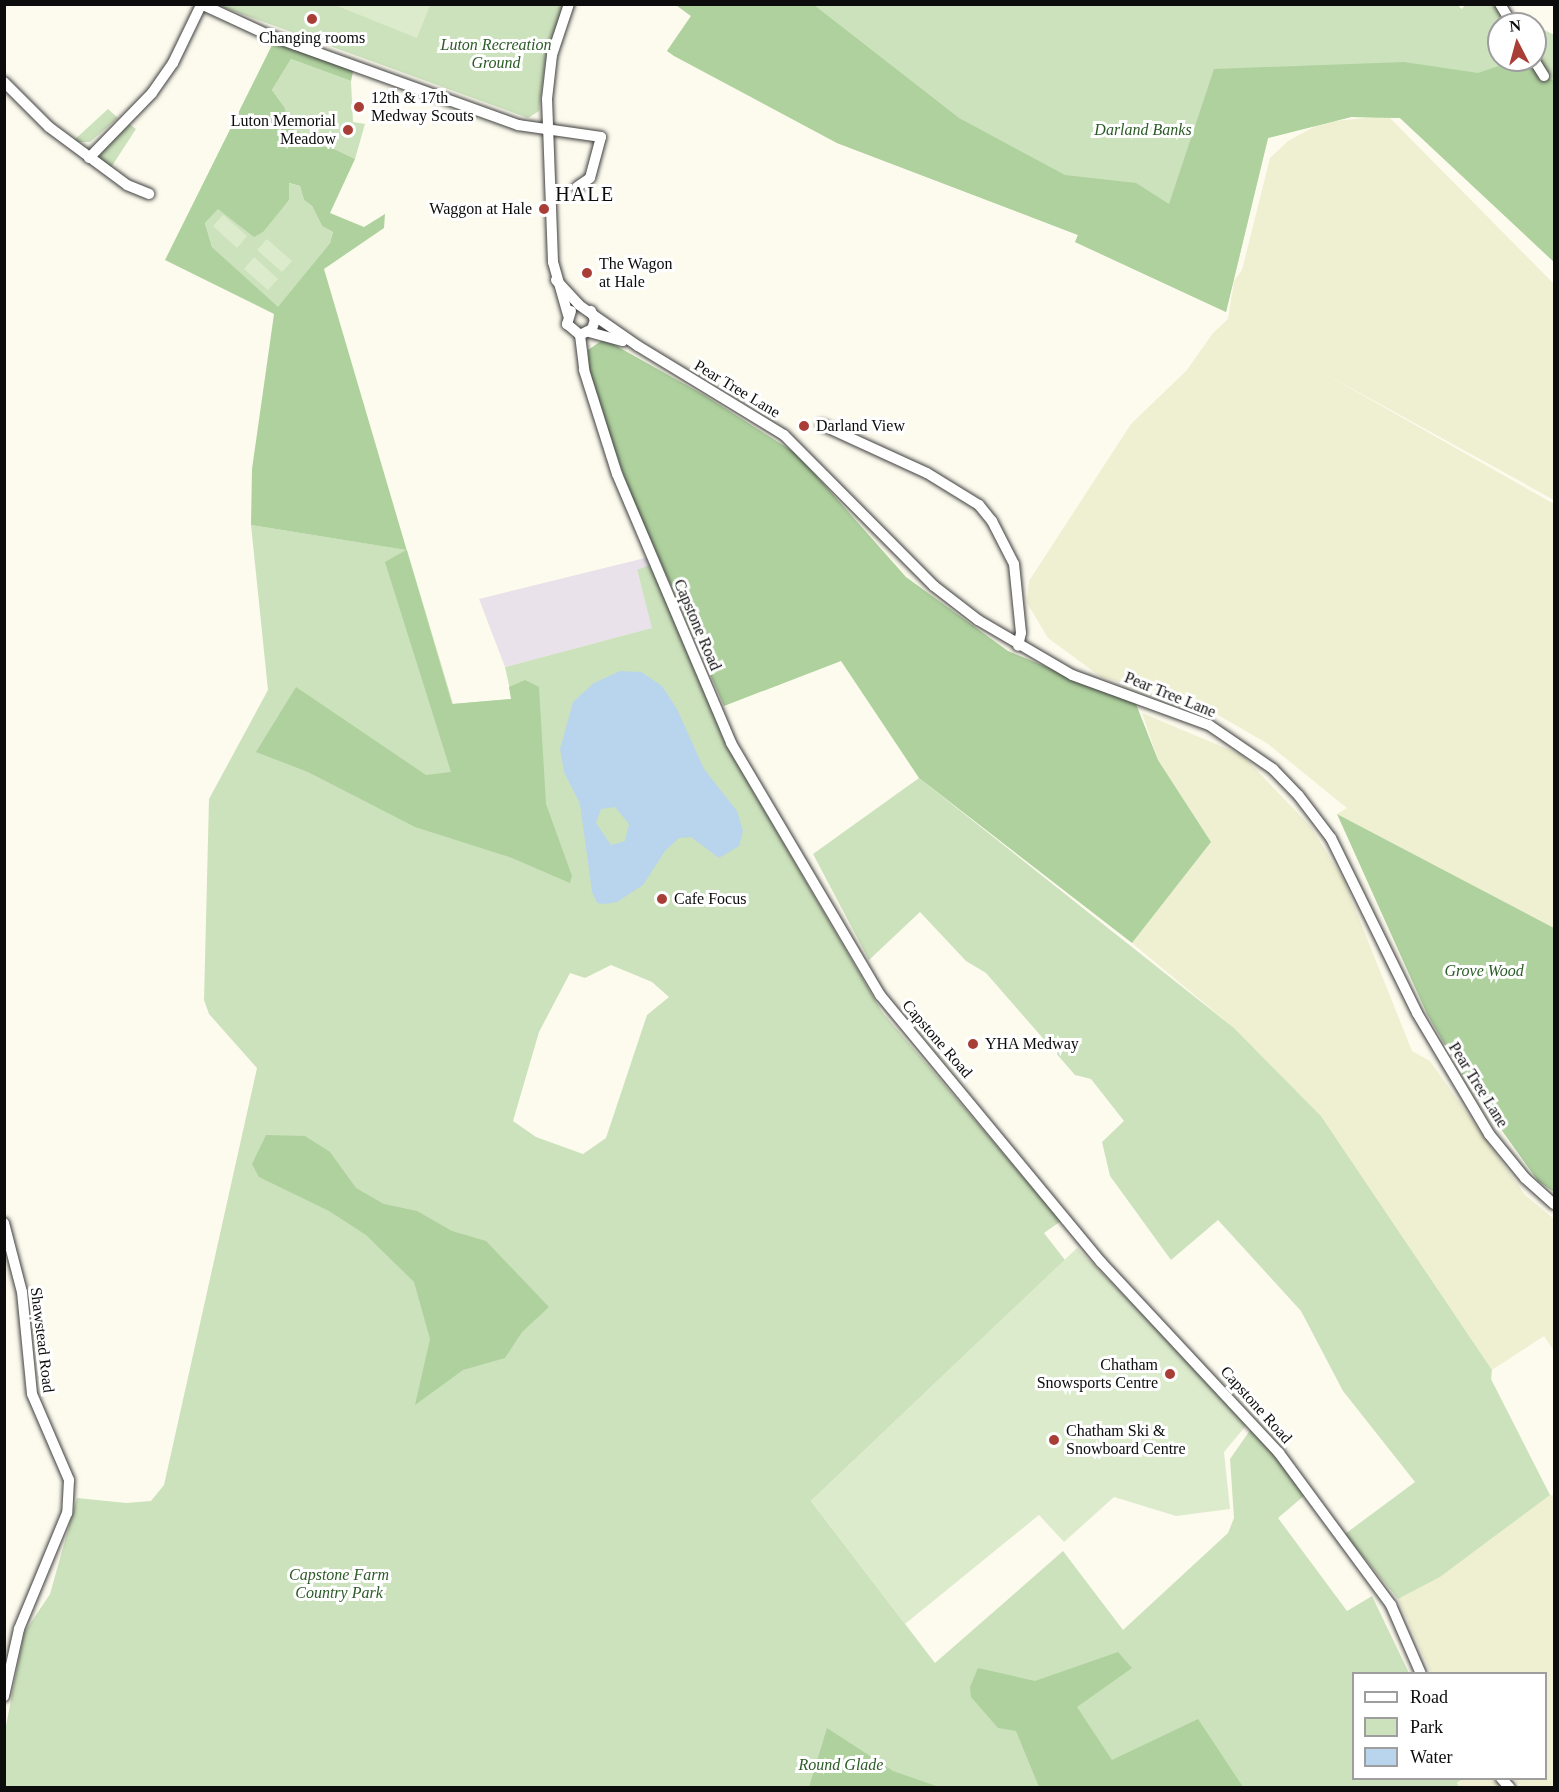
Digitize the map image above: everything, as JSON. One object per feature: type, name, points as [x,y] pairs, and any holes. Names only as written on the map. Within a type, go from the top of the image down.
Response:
[{"type":"street","points":[[556,280],[587,309],[595,320],[584,333],[569,328],[568,315],[556,280],[548,129],[548,76],[569,4]]},
{"type":"street","points":[[89,158],[152,93],[173,63],[201,5],[268,35],[518,125],[601,137],[590,178],[577,187]]},
{"type":"street","points":[[1542,72],[1544,76]]},
{"type":"street","points":[[4,82],[49,127],[89,158],[127,185],[149,194]]},
{"type":"street","points":[[568,315],[587,309]]},
{"type":"street","name":"Pear Tree Lane","points":[[587,309],[638,346],[784,435],[934,586],[1018,646],[1072,675],[1209,725],[1244,747],[1299,796],[1336,848],[1417,1013],[1488,1134],[1525,1178],[1554,1204]]},
{"type":"street","name":"Pear Tree Lane","points":[[584,333],[638,346]]},
{"type":"street","name":"Capstone Road","points":[[584,333],[584,370],[617,474],[731,743],[880,994],[1101,1262],[1280,1453],[1391,1605],[1420,1672]]},
{"type":"street","points":[[822,425],[927,473],[979,506],[992,521],[1014,564],[1021,633],[1018,646]]},
{"type":"street","name":"Shawstead Road","points":[[4,1223],[23,1303],[32,1394],[69,1480],[67,1513],[19,1629],[4,1696]]},
{"type":"shaded area","points":[[649,557],[652,564],[637,571],[653,628],[505,667],[479,599]]},
{"type":"green space","name":"Darland Banks","points":[[1456,4],[1462,9],[1465,5],[1497,5],[1511,12],[1487,12],[1487,72],[1547,72],[1547,31],[1554,35],[1554,262],[1400,118],[1351,117],[1268,138],[1226,312],[1075,242],[1078,235],[837,143],[667,51],[691,16],[676,5]]},
{"type":"green space","name":"Luton Recreation Ground","points":[[217,5],[563,5],[545,64],[539,111],[528,118]]},
{"type":"green space","points":[[335,5],[430,5],[417,38]]},
{"type":"green space","points":[[676,5],[814,5],[959,118],[1065,175],[1136,183],[1169,204],[1214,69],[1404,62],[1478,73],[1487,70],[1487,72],[1538,72],[1554,81],[1554,262],[1400,118],[1351,117],[1268,138],[1226,312],[1075,242],[1078,235],[837,143],[674,56],[667,51],[691,16]]},
{"type":"green space","points":[[274,41],[354,67],[351,81],[291,59],[272,90],[285,108],[289,127],[355,159],[330,213],[364,227],[385,214],[384,228],[324,269],[452,704],[511,699],[509,687],[525,680],[539,687],[546,804],[572,876],[570,883],[512,858],[415,827],[308,772],[256,752],[296,687],[426,775],[451,772],[385,562],[406,550],[251,525],[252,469],[274,314],[165,260]],"holes":[[[289,183],[300,186],[304,200],[312,206],[322,226],[333,232],[330,243],[278,307],[212,247],[205,223],[218,209],[254,237],[263,232],[289,200]]]},
{"type":"green space","points":[[291,59],[351,81],[353,122],[365,124],[355,159],[289,127],[285,108],[272,90]]},
{"type":"green space","points":[[108,109],[118,118],[90,142],[72,142]]},
{"type":"green space","points":[[1388,116],[1554,284],[1554,500],[1320,371],[1554,504],[1554,928],[1337,814],[1347,808],[1268,744],[1194,701],[1101,677],[1048,638],[1027,603],[1029,581],[1131,424],[1187,370],[1213,333],[1228,319],[1234,281],[1242,270],[1270,158],[1288,141],[1323,122]]},
{"type":"green space","points":[[129,124],[136,129],[110,169],[101,161],[100,150]]},
{"type":"green space","points":[[288,183],[300,186],[304,200],[312,206],[322,226],[333,232],[330,243],[278,308],[212,247],[205,223],[218,208],[264,228],[289,200]]},
{"type":"green space","points":[[223,215],[247,236],[237,248],[213,226]]},
{"type":"green space","points":[[267,239],[292,261],[282,272],[257,250]]},
{"type":"green space","points":[[254,257],[278,279],[268,290],[244,269]]},
{"type":"green space","points":[[604,339],[704,395],[797,454],[906,577],[1008,651],[1136,704],[1158,760],[1211,842],[1132,943],[919,778],[841,661],[724,706],[631,495],[589,378],[588,350]]},
{"type":"green space","name":"Capstone Farm Country Park","points":[[251,525],[407,550],[453,704],[512,699],[505,667],[652,628],[637,570],[652,564],[726,745],[882,1012],[1061,1221],[1044,1233],[1065,1260],[811,1501],[935,1663],[1063,1551],[1123,1630],[1228,1533],[1234,1518],[1230,1459],[1253,1426],[1305,1495],[1278,1518],[1347,1611],[1372,1596],[1409,1672],[1352,1672],[1352,1780],[1462,1780],[1457,1783],[1460,1788],[5,1788],[5,1731],[24,1633],[50,1594],[77,1498],[126,1503],[151,1501],[164,1485],[257,1068],[209,1014],[204,1000],[209,799],[268,690]],"holes":[[[611,965],[652,982],[669,997],[647,1015],[606,1138],[583,1154],[536,1137],[513,1121],[539,1032],[570,973],[585,978]]]},
{"type":"green space","points":[[1142,713],[1242,755],[1311,827],[1344,881],[1412,1051],[1430,1061],[1525,1195],[1554,1219],[1554,1351],[1544,1336],[1492,1370],[1321,1116],[1234,1028],[1132,943],[1211,842],[1158,760]]},
{"type":"green space","points":[[919,778],[1234,1028],[1321,1116],[1492,1370],[1491,1379],[1550,1495],[1440,1577],[1398,1599],[1345,1534],[1415,1482],[1343,1391],[1301,1311],[1218,1220],[1171,1260],[1110,1176],[1102,1142],[1124,1121],[1091,1079],[1075,1075],[986,973],[966,961],[920,912],[869,960],[813,854]]},
{"type":"green space","name":"Grove Wood","points":[[1337,814],[1554,928],[1554,1192],[1538,1181],[1463,1076],[1427,1014]]},
{"type":"green space","points":[[266,1135],[305,1136],[330,1152],[356,1188],[384,1204],[417,1211],[452,1231],[486,1241],[549,1307],[522,1332],[505,1358],[463,1370],[415,1405],[430,1339],[414,1282],[366,1235],[329,1211],[259,1177],[252,1164]]},
{"type":"green space","name":"Chatham Ski & Snowboard Centre","points":[[1077,1248],[1249,1422],[1224,1452],[1230,1509],[1176,1516],[1114,1497],[1064,1542],[1039,1515],[905,1624],[811,1501]]},
{"type":"green space","points":[[1550,1495],[1554,1495],[1554,1787],[1522,1787],[1515,1780],[1547,1780],[1547,1672],[1431,1672],[1398,1599],[1440,1577]]},
{"type":"green space","points":[[1118,1652],[1132,1668],[1077,1707],[1112,1760],[1198,1719],[1243,1787],[1039,1787],[1016,1731],[998,1728],[971,1697],[970,1687],[978,1668],[1035,1681]]},
{"type":"green space","name":"Round Glade","points":[[827,1728],[893,1771],[939,1787],[809,1787]]},
{"type":"green space","points":[[1462,1780],[1495,1780],[1504,1787],[1460,1787],[1457,1784]]},
{"type":"water","points":[[620,671],[641,672],[662,686],[677,709],[704,769],[737,811],[743,831],[739,846],[719,858],[691,837],[679,838],[665,851],[643,885],[617,902],[605,904],[597,903],[592,892],[580,804],[564,772],[560,749],[573,702],[594,683]],"holes":[[[615,807],[629,824],[625,841],[611,845],[596,823],[601,809]]]},
{"type":"place","name":"Changing rooms","points":[[312,19]]},
{"type":"place","name":"12th & 17th Medway Scouts","points":[[359,107]]},
{"type":"place","name":"Luton Memorial Meadow","points":[[348,130]]},
{"type":"place","name":"Waggon at Hale","points":[[544,209]]},
{"type":"place","name":"The Wagon at Hale","points":[[587,273]]},
{"type":"place","name":"Darland View","points":[[804,426]]},
{"type":"place","name":"Cafe Focus","points":[[662,899]]},
{"type":"place","name":"YHA Medway","points":[[973,1044]]},
{"type":"place","name":"Chatham Snowsports Centre","points":[[1170,1374]]},
{"type":"place","name":"Chatham Ski & Snowboard Centre","points":[[1054,1440]]},
{"type":"district","name":"HALE","points":[[585,194]]}]
